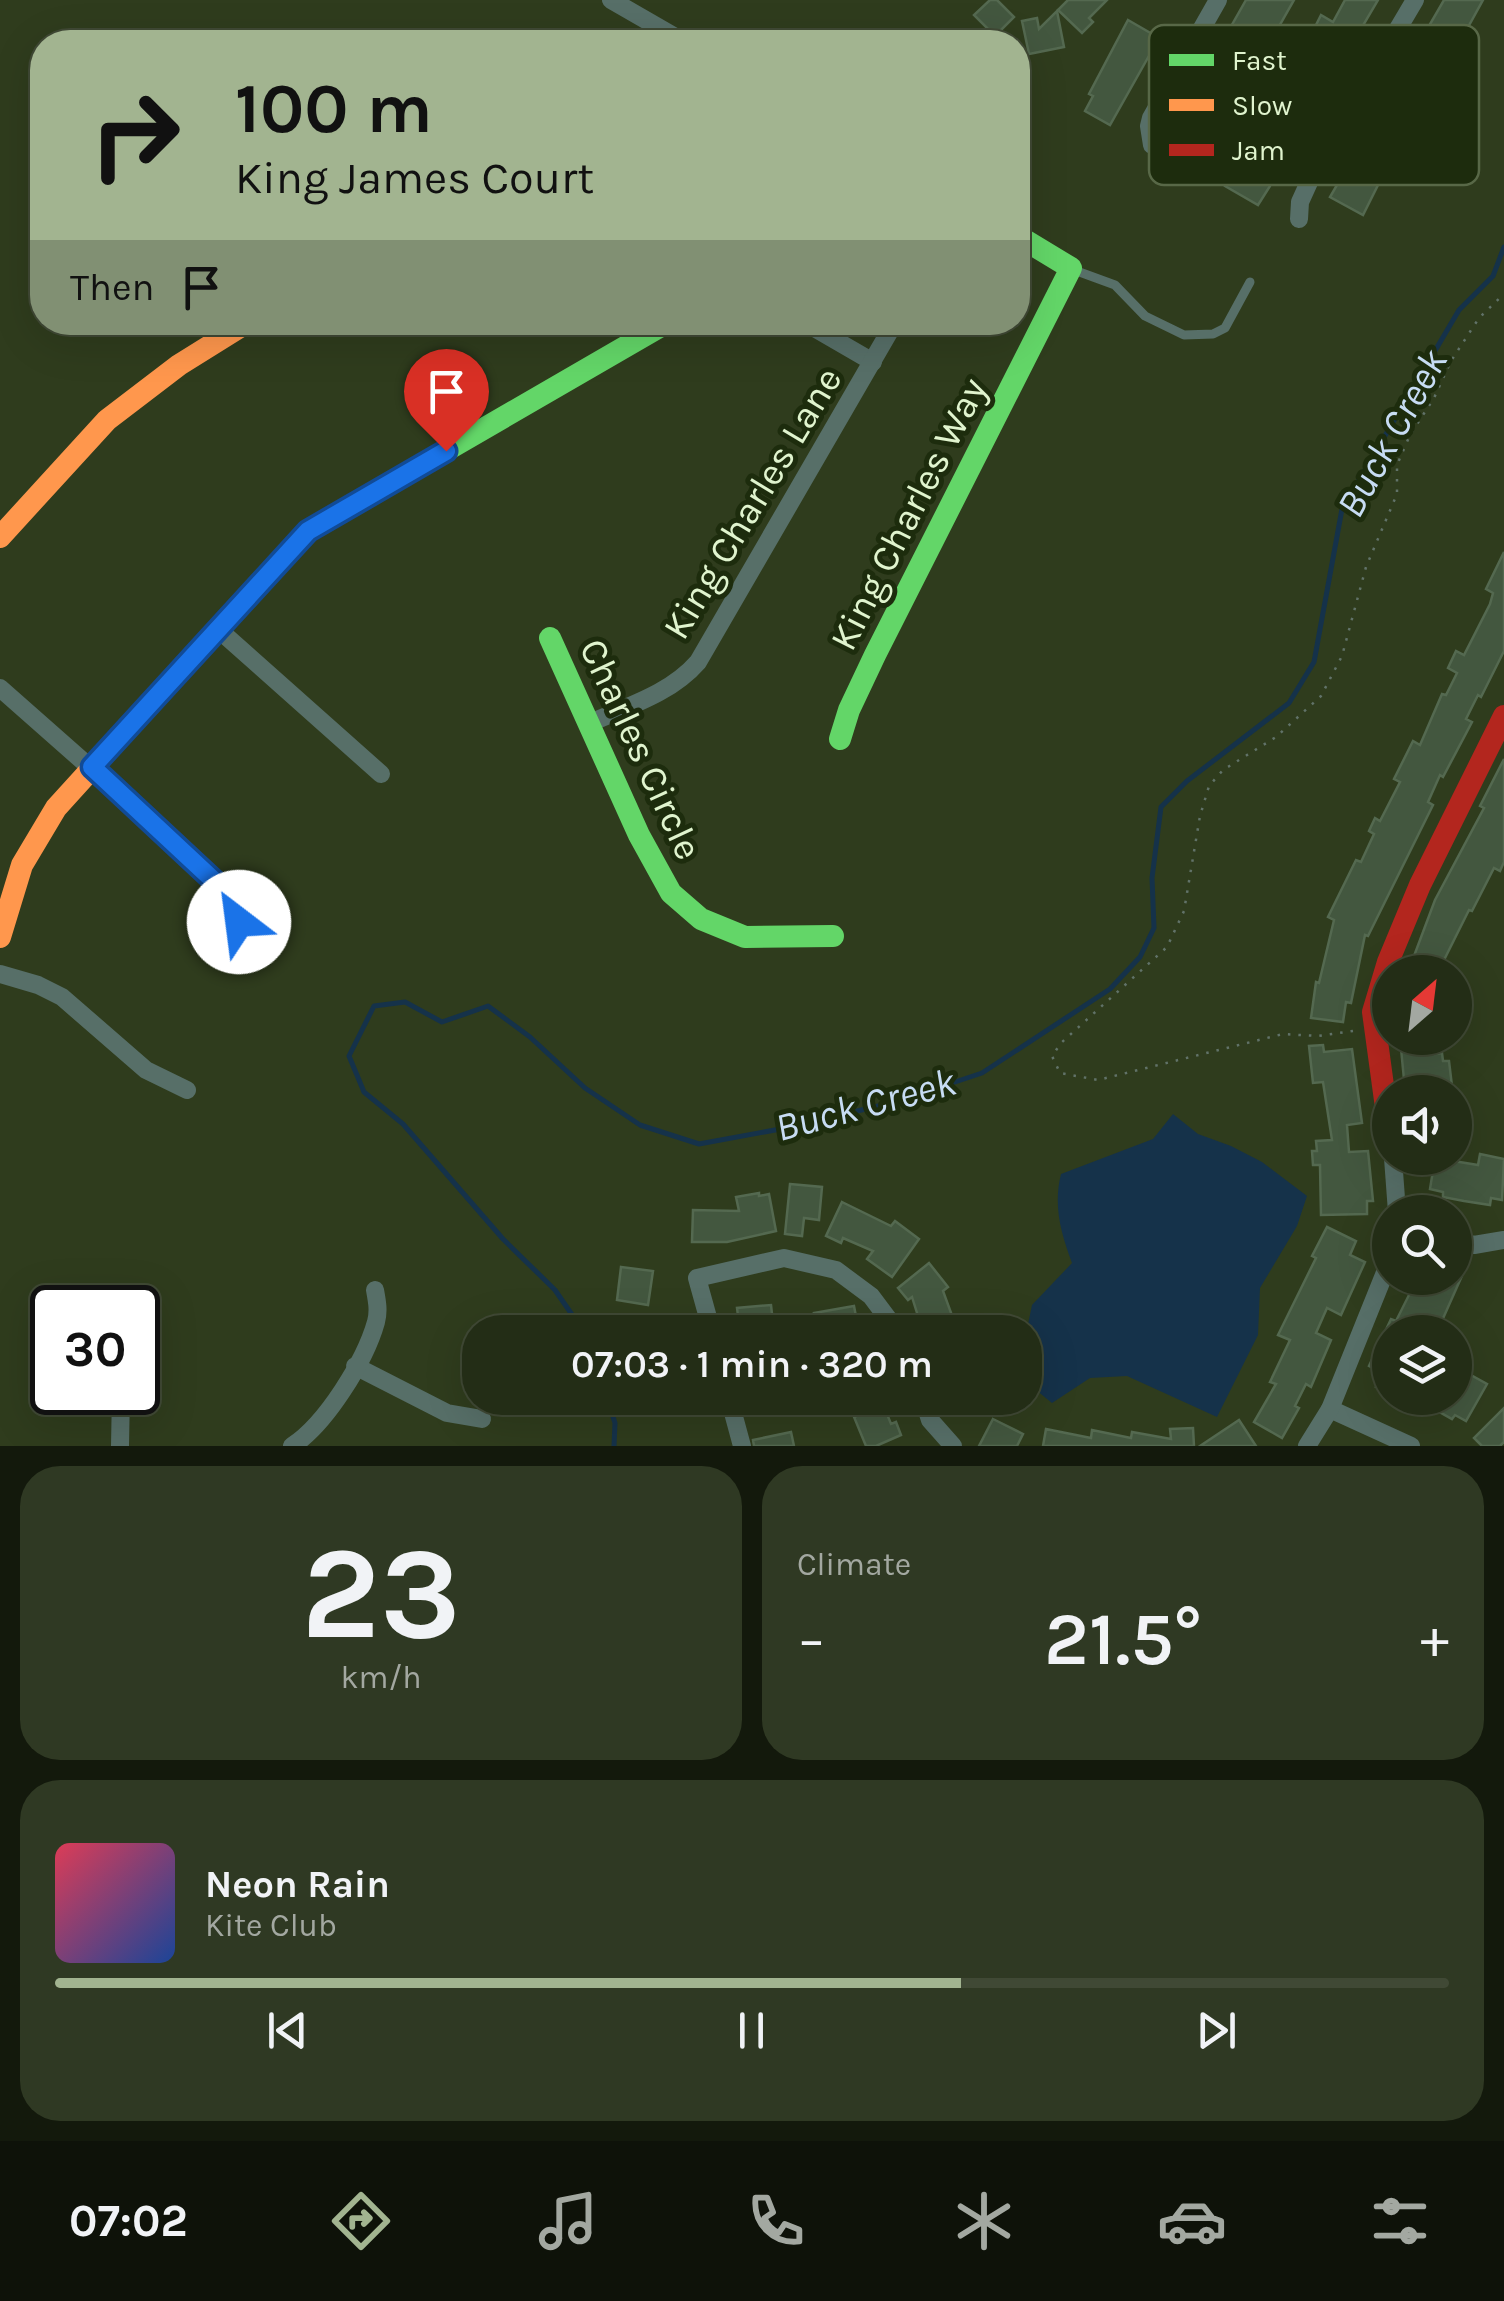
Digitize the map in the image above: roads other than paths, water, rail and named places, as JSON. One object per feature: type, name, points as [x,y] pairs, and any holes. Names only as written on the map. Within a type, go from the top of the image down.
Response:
[{"type":"street","points":[[611,0],[648,30]]},
{"type":"street","points":[[1204,25],[1218,0]]},
{"type":"street","points":[[1400,25],[1415,0]]},
{"type":"street","points":[[1298,219],[1308,185]]},
{"type":"street","points":[[1030,243],[1071,268]]},
{"type":"street","name":"King Charles Way","points":[[840,739],[848,710],[1071,268]]},
{"type":"street","points":[[0,536],[107,420],[179,365],[227,335]]},
{"type":"street","points":[[0,937],[22,865],[56,808],[295,542],[323,520],[645,335]]},
{"type":"street","points":[[826,335],[873,362]]},
{"type":"street","name":"King Charles Lane","points":[[590,723],[665,689],[698,662],[888,335]]},
{"type":"street","points":[[218,629],[382,774]]},
{"type":"street","name":"Charles Circle","points":[[550,638],[668,890],[702,918],[745,937],[833,936]]},
{"type":"street","points":[[0,688],[92,767],[226,892],[239,922]]},
{"type":"street","points":[[1381,1075],[1372,1012],[1388,962],[1420,885],[1504,716]]},
{"type":"street","points":[[0,974],[62,997],[146,1070],[187,1090]]},
{"type":"street","points":[[1472,1245],[1504,1240]]},
{"type":"street","points":[[707,1315],[697,1278],[784,1258],[836,1270],[872,1296],[886,1315]]},
{"type":"street","points":[[292,1446],[320,1422],[356,1366],[378,1317],[376,1290]]},
{"type":"street","points":[[1307,1446],[1330,1409],[1376,1295]]},
{"type":"street","points":[[356,1366],[447,1413],[482,1419]]},
{"type":"street","points":[[1330,1409],[1412,1446]]},
{"type":"street","points":[[120,1446],[121,1415]]},
{"type":"street","points":[[734,1415],[742,1446]]},
{"type":"street","points":[[928,1415],[953,1446]]},
{"type":"lane","points":[[1071,268],[1116,285],[1132,306],[1160,325],[1198,337],[1224,328],[1250,282]]},
{"type":"water","points":[[1173,1114],[1198,1134],[1262,1162],[1307,1196],[1297,1226],[1260,1288],[1258,1335],[1217,1417],[1127,1376],[1090,1378],[1052,1403],[1042,1395],[1042,1315],[1030,1315],[1032,1305],[1072,1263],[1059,1219],[1061,1174],[1153,1139]]},
{"type":"waterway","name":"Buck Creek","points":[[572,1315],[555,1290],[503,1239],[403,1124],[364,1092],[349,1056],[374,1006],[405,1002],[442,1022],[488,1006],[530,1037],[585,1088],[640,1125],[699,1144],[895,1102],[982,1073],[1110,989],[1140,957],[1154,928],[1152,878],[1161,807],[1187,781],[1289,703],[1314,662],[1342,509],[1459,310],[1493,276],[1504,247]]},
{"type":"waterway","name":"Buck Creek","points":[[612,1415],[614,1446]]}]
